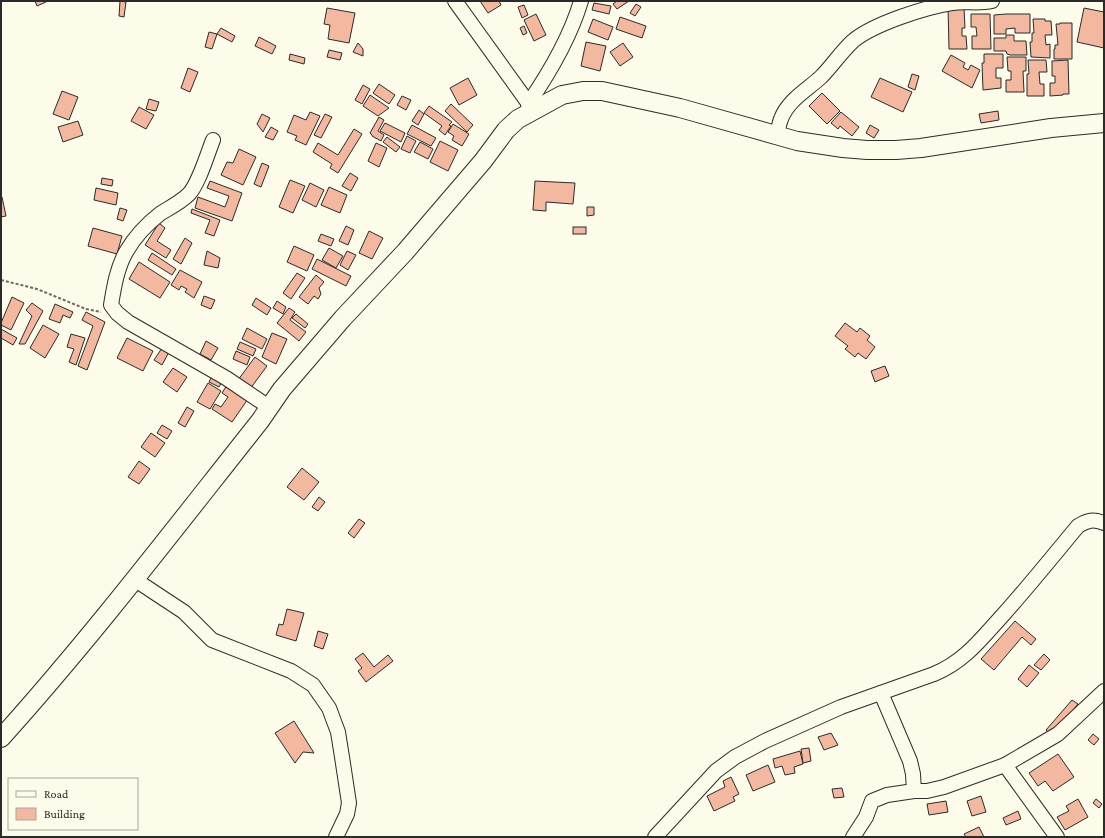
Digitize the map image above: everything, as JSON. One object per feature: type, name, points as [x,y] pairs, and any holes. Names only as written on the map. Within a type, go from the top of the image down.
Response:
[{"type":"main road","points":[[1,738],[61,670],[260,421],[282,389],[343,318],[410,247],[483,161],[506,130],[531,107],[562,95],[583,91],[602,91],[680,108],[797,141],[843,148],[896,150],[921,148],[1051,128],[1104,123]]},
{"type":"street","points":[[455,1],[531,107],[574,24],[581,1]]},
{"type":"street","points":[[777,136],[781,118],[789,104],[826,71],[853,41],[870,30],[887,22],[952,3],[992,1]]},
{"type":"street","points":[[213,140],[199,176],[190,192],[177,204],[161,214],[140,233],[126,252],[116,277],[111,305],[116,313],[128,322],[226,378],[269,407]]},
{"type":"street","points":[[655,837],[716,771],[735,756],[841,707],[945,670],[956,664],[975,646],[1021,594],[1078,526],[1086,521],[1095,520],[1104,523]]},
{"type":"street","points":[[134,579],[184,612],[212,640],[291,671],[313,685],[329,708],[338,732],[349,803],[347,814],[336,837]]},
{"type":"street","points":[[853,837],[866,816],[872,801],[887,795],[914,791],[927,791],[944,787],[1005,765],[1058,734],[1104,691]]},
{"type":"street","points":[[880,693],[910,761],[914,791]]},
{"type":"street","points":[[1005,765],[1057,837]]},
{"type":"path","points":[[1,280],[37,290],[86,309]]},
{"type":"building","points":[[35,1],[46,1],[46,2],[37,6]]},
{"type":"building","points":[[120,1],[126,2],[124,17],[119,16]]},
{"type":"building","points":[[480,1],[499,1],[501,5],[488,13]]},
{"type":"building","points":[[617,1],[629,1],[617,9],[613,4]]},
{"type":"building","points":[[594,3],[611,6],[609,14],[592,10]]},
{"type":"building","points":[[636,4],[641,7],[635,16],[630,13]]},
{"type":"building","points":[[524,5],[528,15],[522,18],[518,7]]},
{"type":"building","points":[[948,7],[964,8],[965,28],[962,28],[962,36],[966,36],[967,49],[949,49]]},
{"type":"building","points":[[327,8],[355,13],[349,43],[328,39],[330,25],[324,24]]},
{"type":"building","points":[[1084,8],[1104,12],[1104,48],[1077,42]]},
{"type":"building","points":[[536,14],[546,35],[534,41],[524,20]]},
{"type":"building","points":[[971,14],[990,14],[991,49],[972,49],[972,36],[977,36],[976,27],[971,27]]},
{"type":"building","points":[[1030,14],[1030,33],[1015,33],[1015,28],[1006,29],[1006,34],[994,34],[994,15]]},
{"type":"building","points":[[620,17],[646,26],[642,38],[616,29]]},
{"type":"building","points":[[593,19],[613,27],[608,40],[588,32]]},
{"type":"building","points":[[1033,19],[1045,19],[1045,21],[1051,21],[1052,35],[1045,35],[1046,45],[1050,44],[1050,58],[1031,57],[1030,42],[1032,42],[1032,33],[1034,33]]},
{"type":"building","points":[[1072,23],[1072,59],[1054,59],[1055,45],[1058,45],[1056,24]]},
{"type":"building","points":[[524,26],[527,33],[523,35],[520,28]]},
{"type":"building","points":[[221,28],[235,36],[232,42],[217,34]]},
{"type":"building","points":[[209,32],[217,34],[212,49],[205,47]]},
{"type":"building","points":[[1006,35],[1014,35],[1014,41],[1026,41],[1027,55],[1010,55],[1007,54],[1006,51],[994,51],[994,38],[1006,38]]},
{"type":"building","points":[[259,37],[276,46],[272,54],[255,46]]},
{"type":"building","points":[[586,42],[606,46],[600,71],[581,66]]},
{"type":"building","points":[[358,43],[363,49],[363,56],[353,52]]},
{"type":"building","points":[[623,43],[633,57],[620,66],[610,52]]},
{"type":"building","points":[[329,50],[342,53],[340,60],[327,57]]},
{"type":"building","points":[[290,54],[305,58],[304,64],[289,60]]},
{"type":"building","points":[[984,54],[1003,54],[1003,68],[996,68],[996,78],[1001,78],[1001,88],[983,90],[982,63],[984,63]]},
{"type":"building","points":[[951,55],[965,63],[963,67],[968,70],[971,65],[980,70],[972,88],[942,71]]},
{"type":"building","points":[[1007,57],[1026,57],[1026,71],[1023,71],[1024,92],[1006,92],[1006,80],[1011,80],[1011,71],[1008,71]]},
{"type":"building","points":[[1028,60],[1046,60],[1047,72],[1039,72],[1040,84],[1044,84],[1044,96],[1027,96],[1027,74],[1029,74]]},
{"type":"building","points":[[1068,60],[1069,94],[1050,96],[1050,83],[1055,83],[1055,76],[1052,76],[1052,61]]},
{"type":"building","points":[[188,68],[198,72],[190,92],[181,88]]},
{"type":"building","points":[[912,74],[919,76],[915,90],[908,87]]},
{"type":"building","points":[[468,78],[477,95],[459,105],[450,88]]},
{"type":"building","points":[[880,78],[912,92],[903,112],[871,97]]},
{"type":"building","points":[[379,84],[395,95],[389,104],[373,93]]},
{"type":"building","points":[[363,85],[370,89],[362,104],[355,100]]},
{"type":"building","points":[[62,91],[78,97],[69,120],[53,114]]},
{"type":"building","points":[[822,93],[840,111],[827,124],[809,106]]},
{"type":"building","points":[[370,95],[389,108],[378,116],[363,106]]},
{"type":"building","points":[[402,96],[411,100],[406,110],[397,105]]},
{"type":"building","points":[[149,99],[159,102],[156,111],[146,109]]},
{"type":"building","points":[[451,104],[473,125],[467,132],[445,111]]},
{"type":"building","points":[[429,106],[452,122],[449,125],[451,126],[445,135],[439,130],[442,126],[424,113]]},
{"type":"building","points":[[139,107],[154,115],[146,129],[131,121]]},
{"type":"building","points":[[419,110],[424,114],[418,125],[412,121]]},
{"type":"building","points":[[998,111],[999,120],[981,123],[979,114]]},
{"type":"building","points":[[310,112],[320,116],[306,145],[295,140],[297,136],[287,132],[294,115],[306,120]]},
{"type":"building","points":[[841,112],[859,127],[852,136],[840,126],[838,129],[831,123]]},
{"type":"building","points":[[262,114],[270,118],[263,132],[257,124]]},
{"type":"building","points":[[325,114],[332,117],[321,138],[314,135]]},
{"type":"building","points":[[379,117],[384,120],[378,131],[384,135],[381,141],[372,136],[370,133]]},
{"type":"building","points":[[78,121],[83,135],[63,142],[58,127]]},
{"type":"building","points":[[385,123],[405,133],[401,142],[380,131]]},
{"type":"building","points":[[453,124],[469,134],[462,146],[452,140],[454,136],[448,132]]},
{"type":"building","points":[[412,125],[436,138],[431,146],[407,134]]},
{"type":"building","points":[[870,125],[879,130],[874,138],[866,133]]},
{"type":"building","points":[[271,127],[278,131],[273,140],[265,137]]},
{"type":"building","points":[[354,129],[362,134],[338,173],[330,168],[332,164],[313,152],[318,143],[338,155]]},
{"type":"building","points":[[407,136],[416,141],[410,153],[401,149]]},
{"type":"building","points":[[387,137],[400,147],[396,152],[383,142]]},
{"type":"building","points":[[440,141],[458,150],[448,171],[430,162]]},
{"type":"building","points":[[420,142],[433,149],[428,159],[414,152]]},
{"type":"building","points":[[376,143],[387,148],[379,167],[368,161]]},
{"type":"building","points":[[239,149],[256,157],[243,185],[221,175],[227,162],[233,163]]},
{"type":"building","points":[[262,163],[269,166],[261,187],[254,184]]},
{"type":"building","points":[[350,173],[358,178],[351,191],[342,186]]},
{"type":"building","points":[[102,178],[113,180],[112,186],[101,184]]},
{"type":"building","points":[[290,180],[305,186],[293,213],[279,207]]},
{"type":"building","points":[[210,181],[242,193],[232,221],[195,208],[198,197],[225,207],[229,196],[207,188]]},
{"type":"building","points":[[535,181],[575,183],[573,204],[546,202],[546,211],[533,210]]},
{"type":"building","points":[[310,183],[324,190],[316,207],[302,200]]},
{"type":"building","points":[[329,187],[347,195],[340,213],[321,205]]},
{"type":"building","points":[[96,188],[118,193],[116,205],[94,200]]},
{"type":"building","points":[[1,197],[6,216],[1,217]]},
{"type":"building","points":[[587,207],[594,207],[594,215],[587,216]]},
{"type":"building","points":[[120,208],[127,210],[123,221],[117,219]]},
{"type":"building","points":[[192,209],[220,220],[214,236],[205,233],[210,220],[191,213]]},
{"type":"building","points":[[159,223],[165,228],[157,241],[171,250],[166,258],[145,245]]},
{"type":"building","points":[[346,226],[354,230],[348,245],[339,241]]},
{"type":"building","points":[[573,227],[586,227],[586,234],[573,234]]},
{"type":"building","points":[[93,228],[122,236],[117,254],[88,246]]},
{"type":"building","points":[[369,231],[383,238],[372,259],[359,253]]},
{"type":"building","points":[[321,234],[334,239],[331,246],[318,241]]},
{"type":"building","points":[[185,238],[192,243],[181,264],[173,259]]},
{"type":"building","points":[[294,246],[314,255],[307,271],[287,262]]},
{"type":"building","points":[[329,248],[343,256],[336,268],[322,260]]},
{"type":"building","points":[[207,251],[220,258],[218,268],[204,265]]},
{"type":"building","points":[[347,251],[356,255],[348,270],[340,265]]},
{"type":"building","points":[[152,253],[176,269],[172,275],[148,260]]},
{"type":"building","points":[[317,259],[351,276],[346,286],[312,269]]},
{"type":"building","points":[[139,262],[170,282],[160,298],[129,279]]},
{"type":"building","points":[[180,270],[202,282],[194,298],[185,292],[187,289],[181,286],[179,290],[171,285]]},
{"type":"building","points":[[297,273],[305,278],[291,299],[283,293]]},
{"type":"building","points":[[316,275],[324,282],[319,288],[321,294],[318,299],[314,296],[308,304],[299,297]]},
{"type":"building","points":[[204,296],[215,300],[211,309],[201,305]]},
{"type":"building","points":[[12,297],[24,303],[11,330],[1,325],[1,323]]},
{"type":"building","points":[[256,298],[271,308],[267,315],[252,305]]},
{"type":"building","points":[[277,301],[286,307],[283,314],[273,308]]},
{"type":"building","points":[[32,303],[43,311],[25,344],[19,344],[32,316],[26,310]]},
{"type":"building","points":[[55,304],[73,312],[70,318],[63,315],[60,323],[49,319]]},
{"type":"building","points":[[289,308],[295,312],[290,320],[306,332],[299,341],[277,323]]},
{"type":"building","points":[[86,312],[105,322],[87,370],[78,366],[93,326],[82,320]]},
{"type":"building","points":[[296,314],[308,324],[305,328],[292,318]]},
{"type":"building","points":[[845,323],[857,332],[860,328],[870,336],[867,340],[875,347],[866,359],[858,353],[855,357],[845,349],[848,346],[835,336]]},
{"type":"building","points":[[43,325],[59,334],[45,358],[30,348]]},
{"type":"building","points":[[247,328],[267,339],[262,349],[242,339]]},
{"type":"building","points":[[1,329],[17,338],[13,345],[1,338]]},
{"type":"building","points":[[272,333],[287,339],[276,364],[262,357]]},
{"type":"building","points":[[71,334],[85,338],[76,365],[69,362],[74,349],[67,347]]},
{"type":"building","points":[[127,338],[153,351],[143,371],[117,358]]},
{"type":"building","points":[[206,341],[218,348],[211,360],[200,354]]},
{"type":"building","points":[[240,342],[256,349],[253,356],[237,349]]},
{"type":"building","points":[[162,348],[169,352],[162,365],[154,360]]},
{"type":"building","points":[[236,351],[250,357],[247,365],[233,359]]},
{"type":"building","points":[[255,357],[267,366],[250,389],[238,380]]},
{"type":"building","points":[[885,366],[889,376],[875,382],[871,371]]},
{"type":"building","points":[[173,368],[187,377],[177,392],[163,382]]},
{"type":"building","points":[[213,374],[223,380],[219,387],[209,382]]},
{"type":"building","points":[[208,383],[221,391],[210,409],[197,402]]},
{"type":"building","points":[[227,385],[248,399],[232,422],[212,409],[215,404],[221,407],[228,397],[222,393]]},
{"type":"building","points":[[187,407],[194,411],[185,427],[178,423]]},
{"type":"building","points":[[162,425],[172,431],[167,439],[157,433]]},
{"type":"building","points":[[151,433],[165,443],[155,457],[141,447]]},
{"type":"building","points":[[139,461],[150,469],[139,484],[128,477]]},
{"type":"building","points":[[302,468],[319,482],[304,500],[287,487]]},
{"type":"building","points":[[319,497],[325,502],[318,511],[312,507]]},
{"type":"building","points":[[359,519],[365,523],[354,538],[348,533]]},
{"type":"building","points":[[287,609],[304,613],[296,641],[276,635],[279,624],[283,625]]},
{"type":"building","points":[[1015,621],[1036,639],[1031,645],[1022,637],[994,670],[981,659]]},
{"type":"building","points":[[318,631],[328,634],[323,649],[314,646]]},
{"type":"building","points":[[363,653],[374,667],[388,655],[393,661],[366,682],[358,671],[362,668],[355,659]]},
{"type":"building","points":[[1044,654],[1050,660],[1041,670],[1034,665]]},
{"type":"building","points":[[1029,665],[1039,673],[1027,687],[1018,679]]},
{"type":"building","points":[[1072,700],[1078,704],[1052,735],[1046,730]]},
{"type":"building","points":[[294,721],[314,753],[303,752],[295,763],[275,733]]},
{"type":"building","points":[[831,733],[838,745],[824,750],[818,737]]},
{"type":"building","points":[[1093,734],[1099,739],[1094,745],[1088,740]]},
{"type":"building","points":[[809,748],[811,761],[803,763],[801,749]]},
{"type":"building","points":[[800,751],[803,764],[794,767],[795,773],[785,775],[782,766],[775,768],[773,759]]},
{"type":"building","points":[[1058,754],[1074,777],[1053,791],[1045,781],[1038,786],[1029,773]]},
{"type":"building","points":[[768,765],[775,782],[753,791],[746,775]]},
{"type":"building","points":[[731,777],[739,794],[733,797],[735,801],[714,811],[707,796],[725,787],[723,781]]},
{"type":"building","points":[[842,788],[844,797],[834,798],[832,789]]},
{"type":"building","points":[[981,796],[986,812],[972,816],[967,801]]},
{"type":"building","points":[[1078,799],[1088,817],[1065,830],[1057,817],[1069,811],[1066,806]]},
{"type":"building","points":[[1096,799],[1102,804],[1099,808],[1093,803]]},
{"type":"building","points":[[946,801],[948,812],[929,815],[927,804]]},
{"type":"building","points":[[1018,811],[1021,819],[1006,825],[1003,818]]},
{"type":"building","points":[[979,827],[984,837],[966,837],[964,834]]}]
